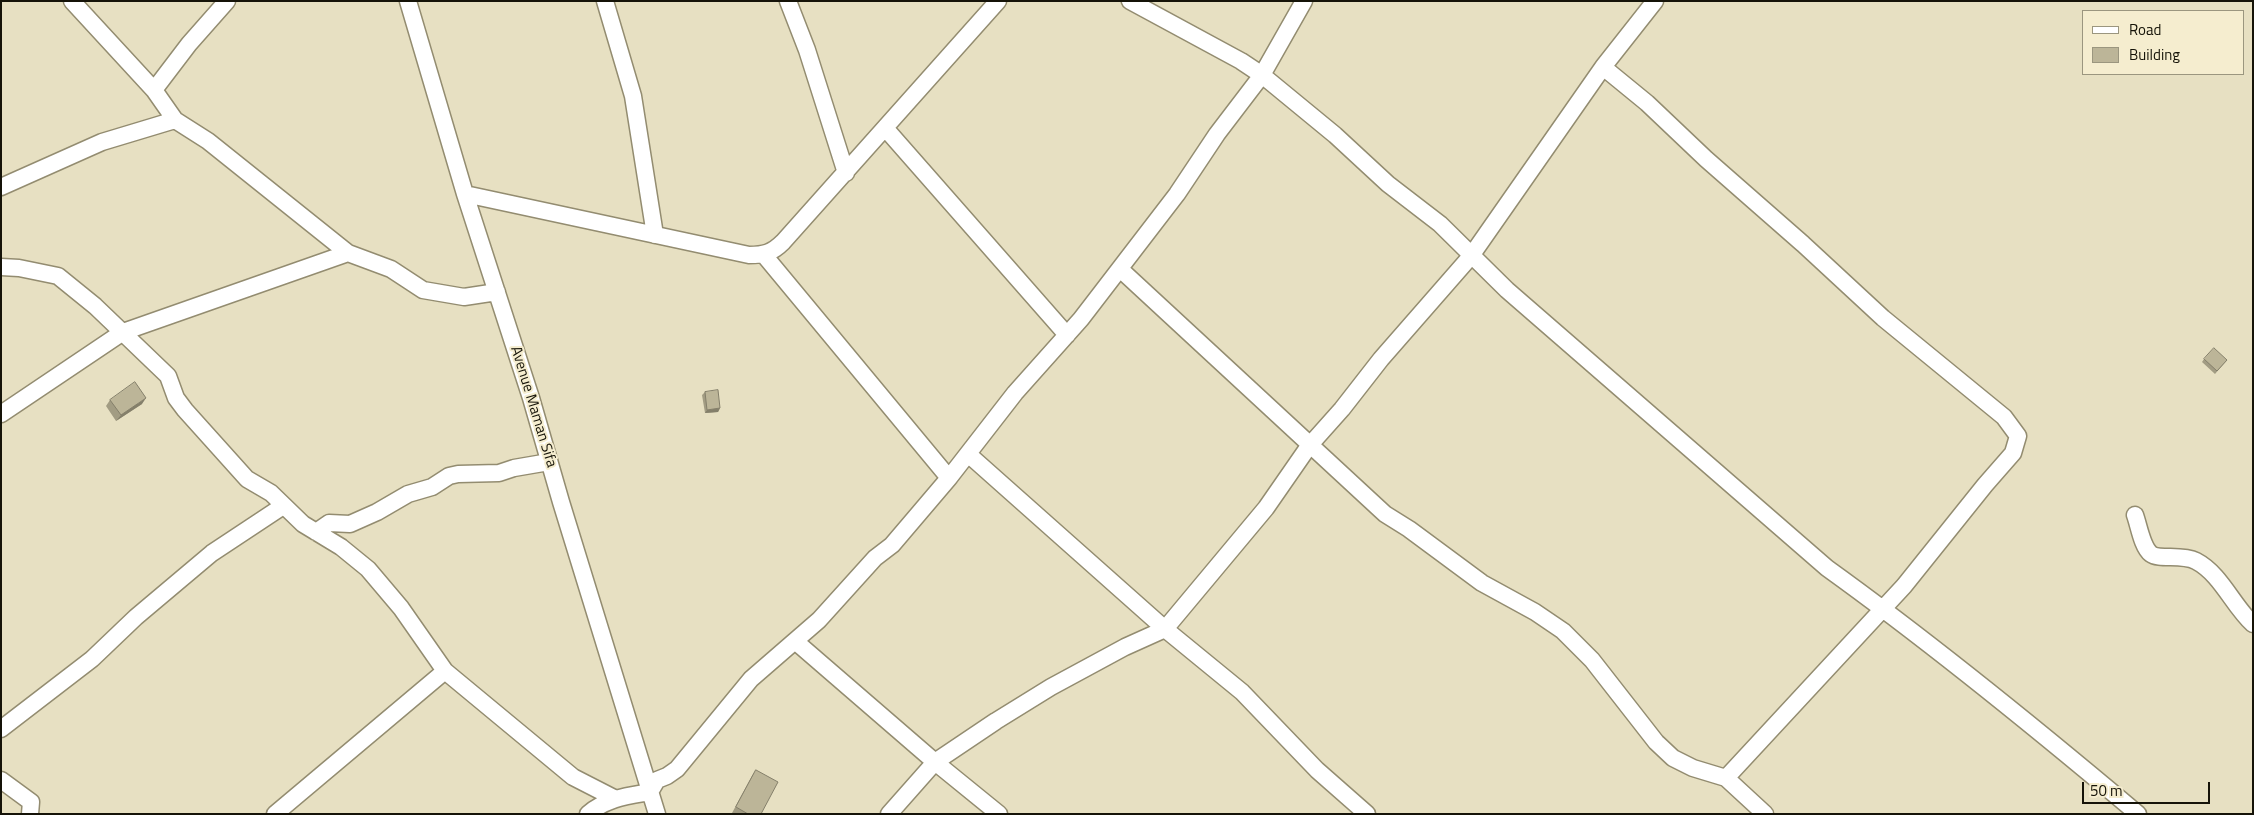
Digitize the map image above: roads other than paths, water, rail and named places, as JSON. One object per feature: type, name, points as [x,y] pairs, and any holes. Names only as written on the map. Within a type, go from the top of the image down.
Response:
[{"type":"street","points":[[72,1],[154,90],[175,120],[208,141],[348,253],[391,269],[423,290],[464,297],[497,292]]},
{"type":"street","points":[[154,90],[189,44],[227,1]]},
{"type":"street","name":"Avenue Maman Sifa","points":[[408,1],[465,194],[550,462],[657,814]]},
{"type":"street","points":[[605,1],[633,96],[655,235]]},
{"type":"street","points":[[788,1],[807,50],[846,173]]},
{"type":"street","points":[[465,194],[749,255],[764,255],[774,251],[846,173],[998,1]]},
{"type":"street","points":[[1130,1],[1232,56],[1262,75],[1335,135],[1388,184],[1440,224],[1507,290],[1827,568],[1884,609],[2138,814]]},
{"type":"street","points":[[588,814],[599,805],[614,798],[650,792],[657,780],[677,769],[751,678],[819,620],[875,558],[892,545],[949,478],[1015,393],[1067,335],[1177,194],[1217,134],[1262,75],[1304,1]]},
{"type":"street","points":[[889,814],[935,762],[1051,687],[1124,647],[1165,629],[1266,508],[1309,446],[1342,409],[1381,358],[1471,256],[1603,67],[1655,1]]},
{"type":"street","points":[[1603,67],[1647,103],[1883,318],[1998,412],[2014,428],[2018,436],[2013,453],[1884,609],[1726,778]]},
{"type":"street","points":[[1,186],[102,142],[175,120]]},
{"type":"street","points":[[886,129],[1067,335]]},
{"type":"street","points":[[1,414],[123,332],[348,253]]},
{"type":"street","points":[[764,255],[949,478]]},
{"type":"street","points":[[1,267],[19,268],[58,276],[123,332],[168,376],[181,404],[247,479],[271,493],[293,517],[341,547],[368,569],[401,608],[445,671],[574,776],[614,798]]},
{"type":"street","points":[[1120,269],[1309,446],[1385,514],[1409,529],[1482,583],[1535,612],[1563,631],[1592,660],[1656,742],[1672,758],[1693,768],[1726,778],[1765,814]]},
{"type":"street","points":[[968,454],[1165,629],[1242,692],[1317,770],[1367,814]]},
{"type":"street","points":[[316,532],[329,522],[350,524],[377,512],[408,494],[428,488],[450,476],[499,473],[514,468],[550,462]]},
{"type":"street","points":[[1,729],[92,659],[136,617],[212,553],[283,506]]},
{"type":"street","points":[[2135,515],[2146,546],[2151,554],[2160,557],[2186,556],[2198,562],[2211,574],[2253,624]]},
{"type":"street","points":[[795,641],[935,762],[999,814]]},
{"type":"street","points":[[275,814],[445,671]]},
{"type":"street","points":[[1,780],[31,802],[30,814]]}]
